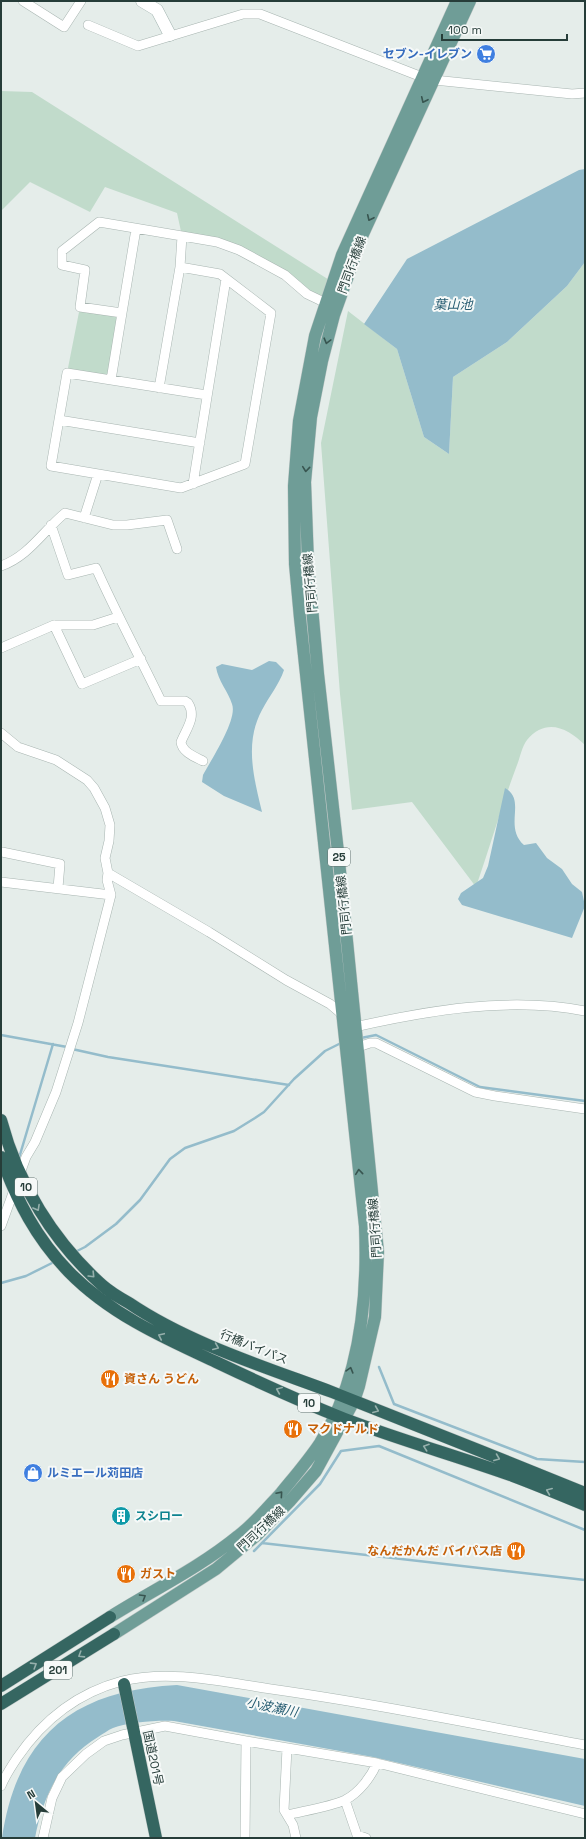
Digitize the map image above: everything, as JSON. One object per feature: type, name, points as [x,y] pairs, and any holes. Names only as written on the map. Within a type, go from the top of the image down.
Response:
[{"type":"highway","name":"行橋バイパス","points":[[1,1120],[20,1175],[41,1214],[66,1247],[103,1286],[149,1316],[183,1333],[255,1364],[348,1399],[585,1493]]},
{"type":"highway","name":"10","points":[[1,1157],[13,1190],[36,1231],[56,1258],[97,1297],[118,1312],[155,1334],[244,1375],[339,1416],[514,1477],[585,1505]]},
{"type":"highway","name":"201","points":[[1,1686],[110,1617]]},
{"type":"highway","name":"201","points":[[1,1704],[114,1634]]},
{"type":"highway","name":"国道201号","points":[[124,1684],[156,1838]]},
{"type":"main road","name":"門司行橋線","points":[[114,1634],[216,1569],[257,1535],[290,1501],[316,1471],[339,1416],[348,1399],[359,1334],[367,1266],[352,1049],[318,674],[306,516],[305,482],[311,417],[322,361],[336,308],[362,234],[428,78],[457,1]]},
{"type":"main road","name":"門司行橋線","points":[[350,1028],[342,1015],[308,696],[295,557],[294,486],[299,421],[313,343],[342,255],[355,224],[428,78],[470,1]]},
{"type":"main road","name":"門司行橋線","points":[[110,1617],[210,1558],[240,1536],[263,1513],[295,1476],[339,1416]]},
{"type":"street","points":[[22,1],[64,27],[81,1]]},
{"type":"street","points":[[142,1],[157,10],[170,35]]},
{"type":"street","points":[[88,25],[138,46],[243,14],[260,14],[428,78],[572,94],[585,93]]},
{"type":"street","points":[[122,313],[80,307],[85,270],[62,265],[62,251],[98,222],[217,242],[239,250],[285,275],[307,294],[336,308]]},
{"type":"street","points":[[111,380],[136,228]]},
{"type":"street","points":[[159,388],[180,267],[182,236]]},
{"type":"street","points":[[180,267],[220,274],[270,313],[245,464],[181,488],[51,466],[67,373],[207,395]]},
{"type":"street","points":[[193,484],[226,279]]},
{"type":"street","points":[[59,420],[200,443]]},
{"type":"street","points":[[84,518],[98,474]]},
{"type":"street","points":[[1,566],[34,546],[52,525],[66,513],[113,525],[127,525],[167,520],[177,549]]},
{"type":"street","points":[[52,525],[68,575],[96,568],[118,617],[141,659],[161,701],[185,702],[190,707],[192,715],[181,742],[181,746],[183,749],[203,761]]},
{"type":"street","points":[[1,648],[54,624],[93,625],[118,617]]},
{"type":"street","points":[[54,624],[82,684],[141,659]]},
{"type":"street","points":[[1,734],[18,747],[56,760],[87,780],[94,788],[105,808],[110,825],[109,841],[105,858],[108,873],[107,880],[111,895],[69,1055],[49,1111],[26,1157],[1,1226]]},
{"type":"street","points":[[2,852],[60,864],[58,888]]},
{"type":"street","points":[[108,873],[209,932],[273,973],[330,1004],[342,1015]]},
{"type":"street","points":[[1,882],[111,895]]},
{"type":"street","points":[[350,1028],[396,1017],[450,1010],[499,1006],[543,1005],[585,1011]]},
{"type":"street","points":[[352,1049],[370,1043],[376,1043],[475,1092],[585,1109]]},
{"type":"street","points":[[2,1779],[25,1747],[45,1724],[64,1707],[85,1695],[123,1681],[175,1676],[325,1697],[585,1745]]},
{"type":"street","points":[[42,1838],[52,1798],[62,1777],[86,1754],[104,1741],[133,1731],[165,1726],[377,1763],[585,1814]]},
{"type":"street","points":[[245,1838],[246,1741]]},
{"type":"street","points":[[287,1748],[284,1810],[293,1825],[296,1838]]},
{"type":"street","points":[[287,1815],[345,1800],[363,1785],[372,1774],[377,1763]]},
{"type":"street","points":[[345,1800],[357,1835],[366,1838]]},
{"type":"green space","points":[[1,91],[32,92],[334,283],[325,303],[239,250],[182,236],[177,213],[105,187],[90,212],[30,182],[1,211]]},
{"type":"green space","points":[[585,262],[585,745],[564,730],[549,727],[534,733],[527,740],[522,749],[506,795],[476,887],[412,802],[352,810],[340,694],[321,443],[348,311],[397,349],[424,437],[449,454],[453,377],[507,342],[567,286]]},
{"type":"green space","points":[[80,307],[122,313],[111,380],[67,373]]},
{"type":"water","name":"葉山池","points":[[585,169],[585,262],[567,286],[507,342],[453,377],[449,454],[424,437],[397,349],[364,324],[407,259],[579,170]]},
{"type":"water","points":[[269,661],[276,662],[284,670],[262,710],[253,735],[252,761],[262,812],[224,796],[202,782],[203,775],[228,729],[233,711],[232,704],[219,677],[216,667],[222,664],[252,670]]},
{"type":"water","points":[[505,788],[511,793],[514,799],[515,830],[518,838],[524,845],[536,843],[547,858],[562,869],[572,884],[582,892],[585,906],[572,938],[462,905],[458,899],[461,893],[483,878],[488,866]]},
{"type":"water","name":"小波瀬川","points":[[177,1685],[585,1759],[585,1806],[373,1757],[174,1721],[152,1721],[127,1724],[113,1728],[85,1746],[63,1768],[55,1780],[43,1808],[35,1838],[2,1838],[10,1802],[21,1771],[37,1746],[57,1725],[81,1708],[109,1697],[141,1689]]},
{"type":"waterway","points":[[1,1035],[67,1047]]},
{"type":"waterway","points":[[361,1038],[376,1035],[480,1087],[585,1101]]},
{"type":"waterway","points":[[75,1252],[85,1247],[116,1224],[140,1200],[170,1159],[185,1148],[234,1131],[264,1112],[294,1079],[325,1051],[341,1043]]},
{"type":"waterway","points":[[19,1158],[53,1044]]},
{"type":"waterway","points":[[72,1049],[108,1057],[289,1085]]},
{"type":"waterway","points":[[1,1283],[26,1276],[54,1262]]},
{"type":"waterway","points":[[379,1367],[394,1404],[537,1459],[585,1462]]},
{"type":"waterway","points":[[254,1551],[320,1484],[341,1451],[379,1446],[585,1530]]},
{"type":"waterway","points":[[262,1543],[585,1580]]},
{"type":"place","name":"セブン-イレブン","points":[[486,54]]},
{"type":"place","name":"資さん うどん","points":[[110,1379]]},
{"type":"place","name":"マクドナルド","points":[[293,1429]]},
{"type":"place","name":"ルミエール苅田店","points":[[33,1473]]},
{"type":"place","name":"スシロー","points":[[121,1516]]},
{"type":"place","name":"なんだかんだ バイパス店","points":[[516,1551]]},
{"type":"place","name":"ガスト","points":[[126,1574]]}]
